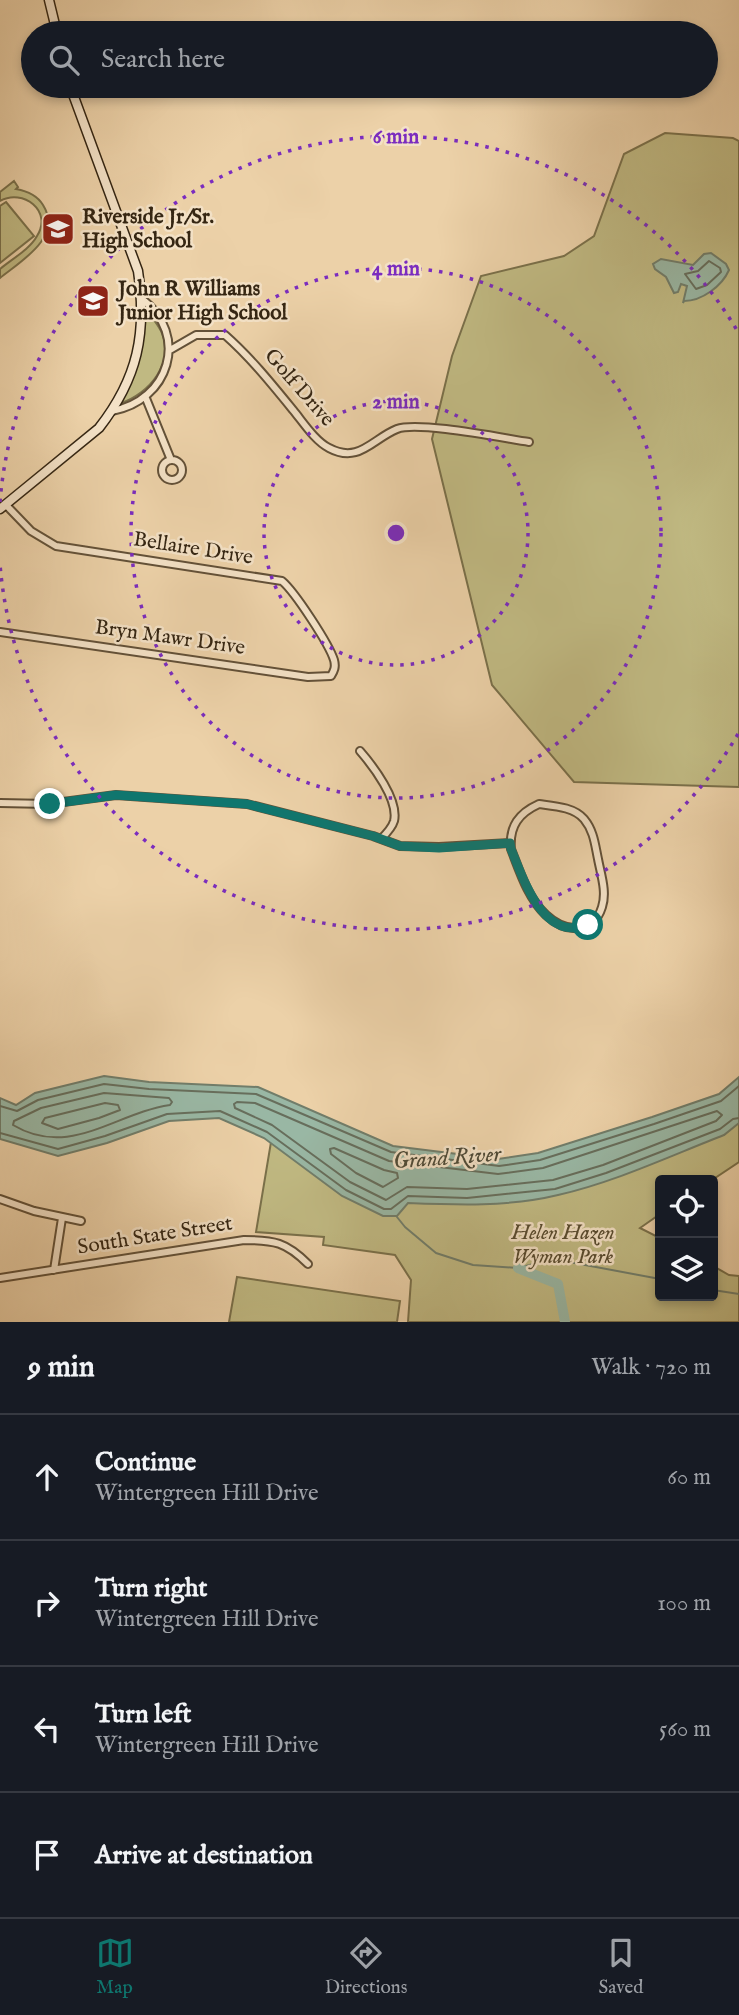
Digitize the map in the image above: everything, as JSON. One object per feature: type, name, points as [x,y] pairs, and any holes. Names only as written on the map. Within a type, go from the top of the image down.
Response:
[{"type":"main road","points":[[49,0],[54,21]]},
{"type":"main road","points":[[3,507],[99,428],[112,411],[129,379],[142,334],[142,299],[138,271],[74,98]]},
{"type":"street","points":[[112,411],[122,410],[145,396],[166,372],[170,350],[160,318],[142,299]]},
{"type":"street","name":"Golf Drive","points":[[170,350],[197,335],[225,335],[247,354],[319,440],[328,448],[351,454],[397,429],[418,426],[529,442]]},
{"type":"street","points":[[145,396],[172,460]]},
{"type":"street","name":"Bellaire Drive","points":[[3,507],[32,531],[56,546],[282,581],[291,590],[334,660],[333,674]]},
{"type":"street","name":"Bryn Mawr Drive","points":[[0,632],[309,677],[324,678],[333,674]]},
{"type":"street","points":[[360,751],[382,781],[394,807],[395,819],[381,839]]},
{"type":"street","points":[[0,803],[48,804],[116,795],[247,804],[400,846],[419,848],[510,843]]},
{"type":"street","points":[[539,804],[566,809],[583,818],[593,835],[604,888],[602,908],[597,918],[588,925],[567,929],[545,915],[532,899],[510,843],[517,818],[525,810],[539,804]]},
{"type":"street","points":[[0,1199],[34,1212],[81,1221]]},
{"type":"street","points":[[54,1270],[62,1217]]},
{"type":"street","name":"South State Street","points":[[0,1278],[244,1240],[280,1242],[294,1250],[308,1264]]},
{"type":"green space","points":[[665,133],[733,138],[739,141],[739,787],[574,782],[492,685],[432,439],[452,356],[481,276],[564,256],[594,236],[624,154]]},
{"type":"green space","points":[[14,181],[18,187],[16,189],[31,194],[41,202],[48,217],[48,228],[37,247],[0,278],[0,269],[30,245],[41,227],[41,218],[33,204],[18,197],[0,201],[0,192]]},
{"type":"green space","points":[[6,202],[34,236],[0,263],[0,206]]},
{"type":"green space","points":[[145,308],[159,328],[165,343],[165,354],[157,375],[150,384],[131,399],[121,403],[140,356]]},
{"type":"green space","name":"Helen Hazen Wyman Park","points":[[739,1102],[739,1162],[718,1176],[655,1175],[655,1218],[640,1228],[655,1236],[655,1301],[718,1301],[718,1269],[729,1275],[739,1276],[739,1322],[408,1322],[411,1280],[395,1255],[323,1245],[324,1237],[256,1232],[274,1124],[495,1179]]},
{"type":"green space","points":[[237,1277],[400,1301],[397,1322],[229,1322]]},
{"type":"water","points":[[711,253],[726,264],[729,270],[726,276],[711,292],[683,303],[687,286],[681,284],[678,292],[674,293],[666,277],[655,269],[653,264],[661,259],[693,265],[704,254]]},
{"type":"water","name":"Grand River","points":[[104,1076],[149,1082],[258,1087],[393,1146],[498,1159],[538,1153],[652,1117],[719,1094],[739,1077],[739,1123],[724,1135],[579,1190],[539,1199],[502,1203],[408,1203],[397,1216],[383,1216],[342,1196],[264,1138],[219,1118],[169,1121],[107,1143],[58,1156],[0,1139],[0,1098],[16,1105],[35,1093]]},
{"type":"waterway","points":[[397,1217],[436,1253],[473,1265],[518,1268],[553,1259],[655,1278]]},
{"type":"waterway","points":[[518,1268],[558,1284],[565,1322]]},
{"type":"waterway","points":[[718,1291],[739,1294]]},
{"type":"place","name":"Riverside Jr/Sr. High School","points":[[58,229]]},
{"type":"place","name":"John R Williams Junior High School","points":[[93,301]]},
{"type":"route","points":[[50,804],[116,795],[247,804],[373,836],[400,846],[439,848],[510,843],[532,899],[545,915],[567,929],[588,925]]}]
